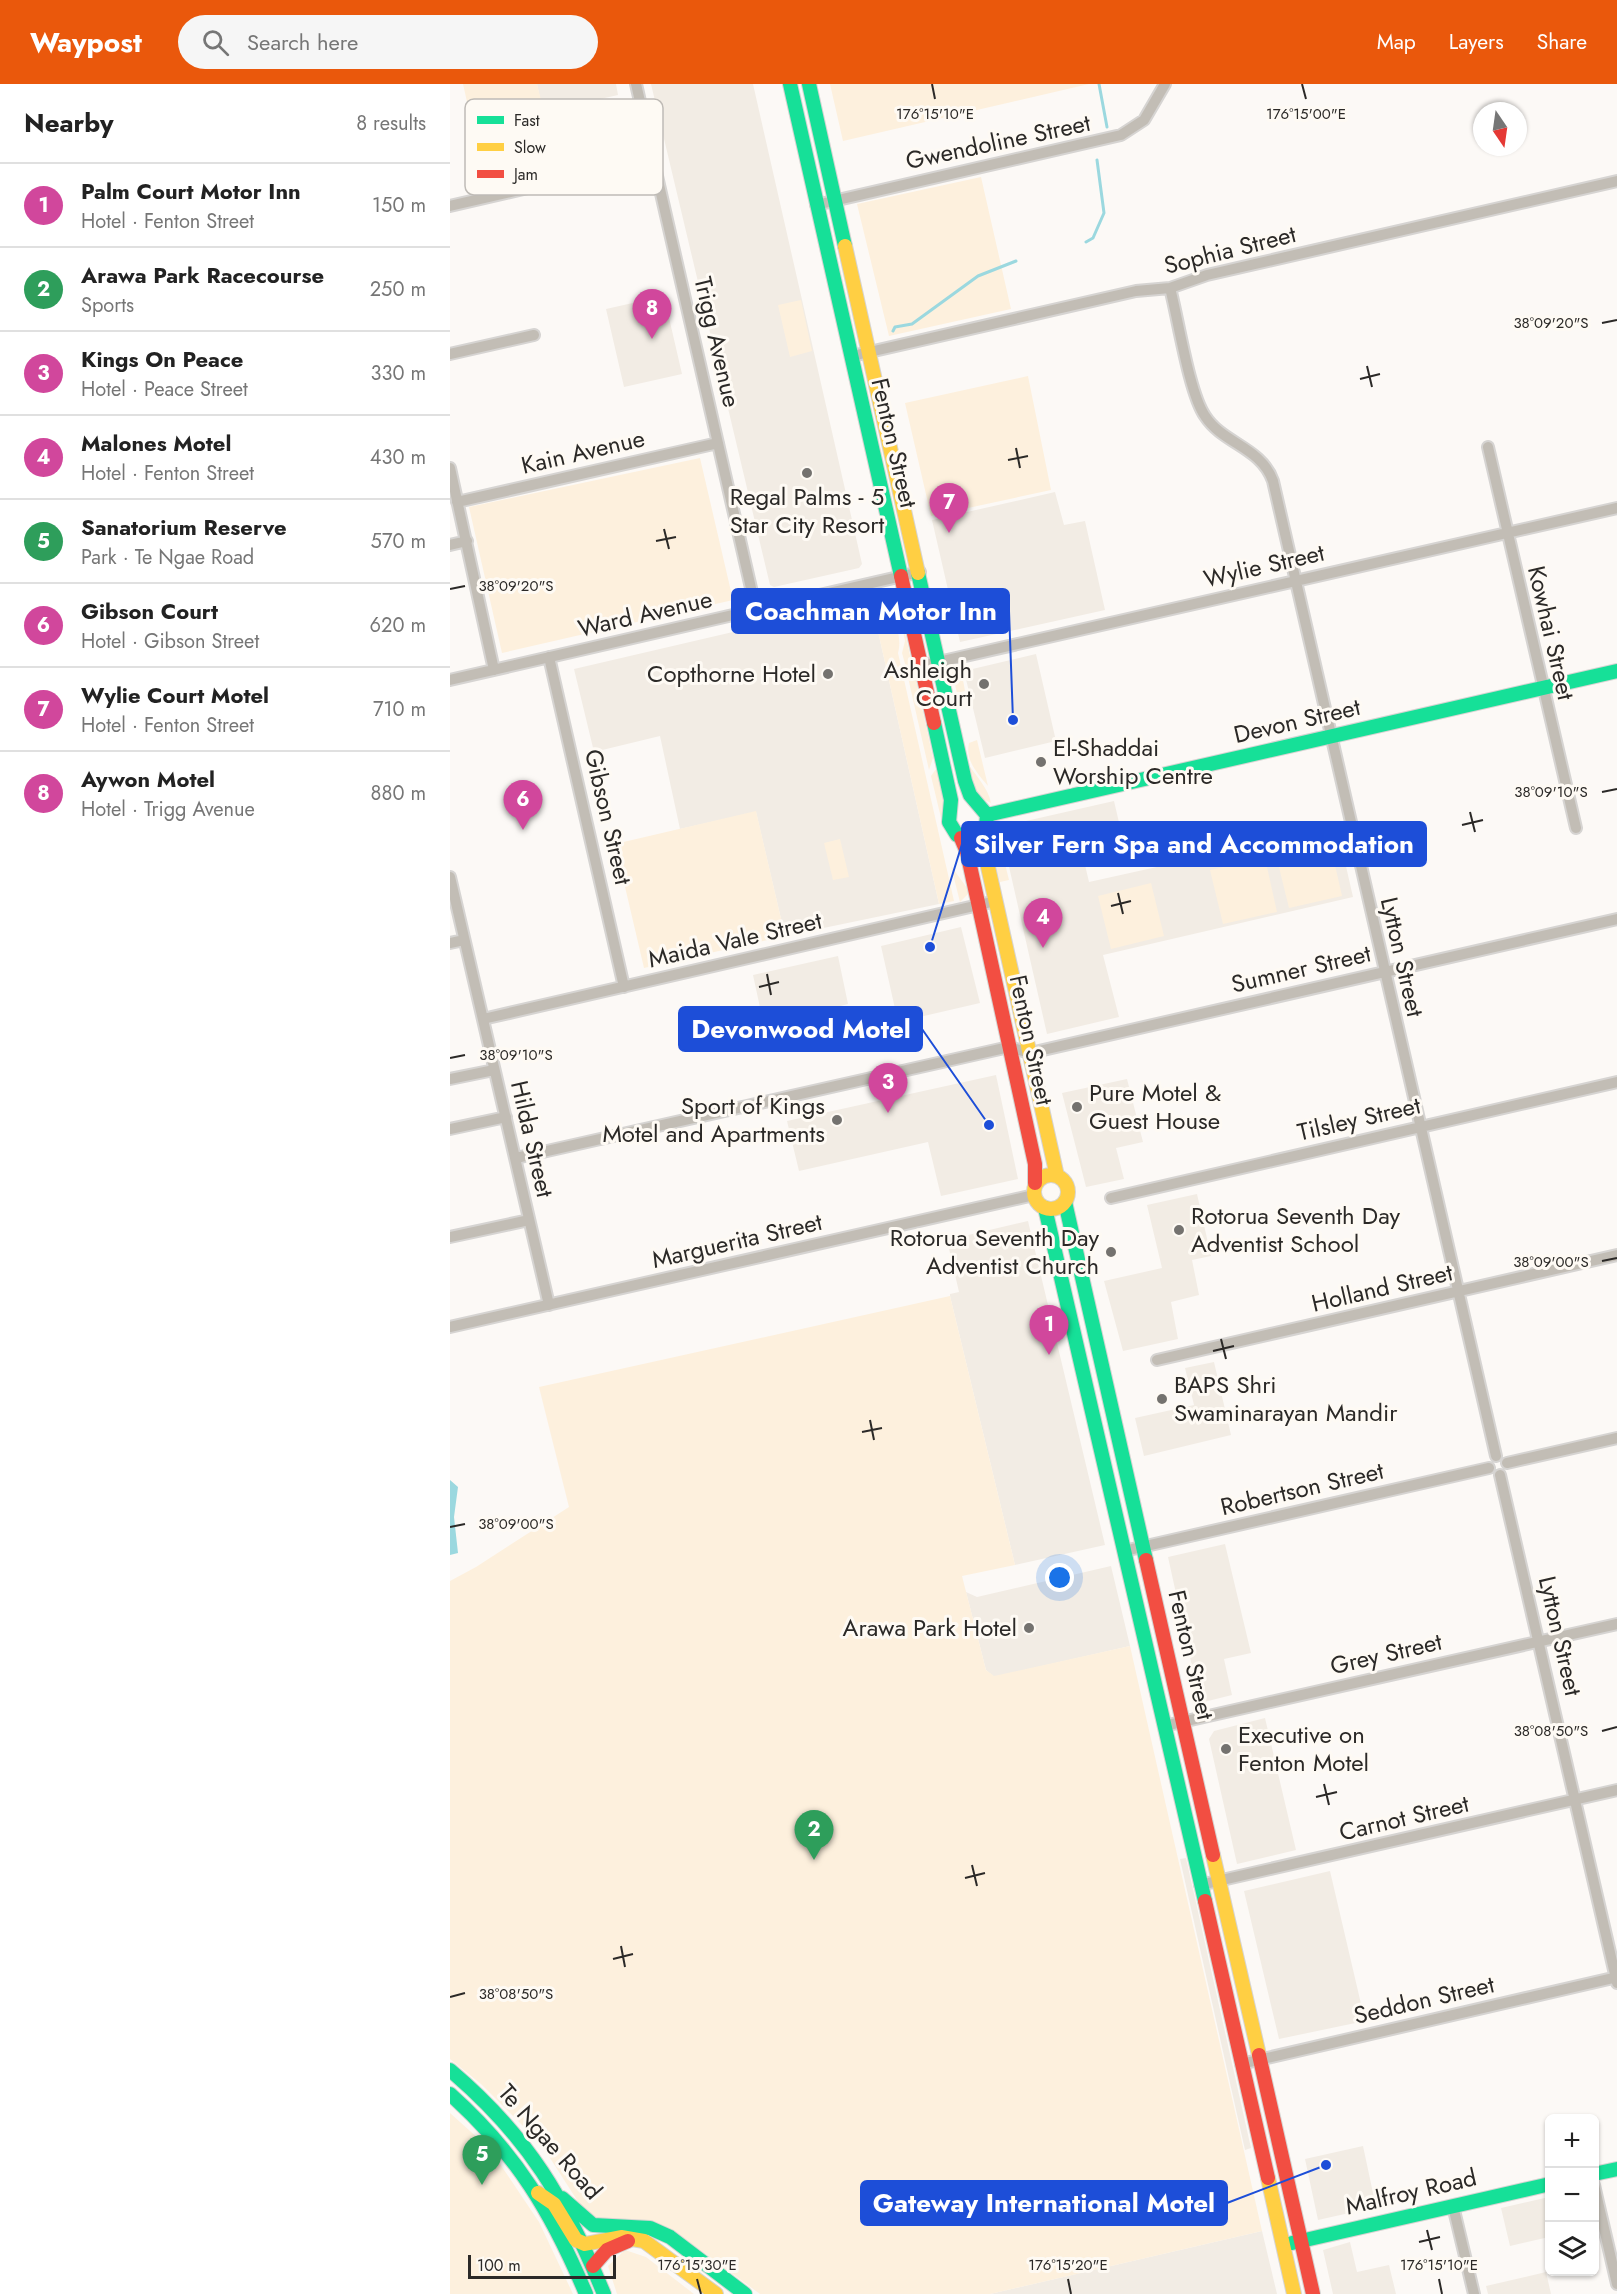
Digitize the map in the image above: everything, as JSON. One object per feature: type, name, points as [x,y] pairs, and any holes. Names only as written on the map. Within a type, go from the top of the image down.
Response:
[{"type":"main road","name":"Fenton Street","points":[[790,84],[951,800],[950,812]]},
{"type":"main road","name":"Fenton Street","points":[[809,84],[965,781],[970,795],[977,802]]},
{"type":"main road","name":"Devon Street","points":[[987,815],[1617,671]]},
{"type":"main road","points":[[964,801],[977,802],[987,815],[988,824],[983,833],[971,839],[961,838],[951,828],[950,812],[964,801]]},
{"type":"main road","name":"Fenton Street","points":[[983,833],[1057,1176]]},
{"type":"main road","name":"Fenton Street","points":[[961,838],[967,852],[1035,1164],[1035,1189]]},
{"type":"main road","points":[[1045,1175],[1057,1176],[1066,1184],[1068,1190],[1065,1202],[1054,1208],[1045,1208],[1038,1203],[1035,1189],[1045,1175]]},
{"type":"main road","name":"Fenton Street","points":[[1065,1202],[1314,2294]]},
{"type":"main road","name":"Fenton Street","points":[[1045,1208],[1052,1225],[1084,1377],[1294,2294]]},
{"type":"main road","points":[[1084,1377],[1103,1372]]},
{"type":"main road","name":"Te Ngae Road","points":[[450,2070],[473,2088],[516,2133],[562,2198],[593,2225],[633,2226],[670,2237],[745,2294]]},
{"type":"main road","name":"Te Ngae Road","points":[[450,2094],[506,2148],[538,2193],[554,2204],[570,2234],[585,2244]]},
{"type":"main road","points":[[1599,2173],[1617,2169]]},
{"type":"main road","name":"Malfroy Road","points":[[1282,2245],[1545,2185]]},
{"type":"main road","points":[[538,2193],[586,2294]]},
{"type":"main road","points":[[562,2198],[585,2244],[604,2294]]},
{"type":"main road","points":[[585,2244],[608,2238],[634,2239],[654,2246],[713,2291],[720,2275]]},
{"type":"main road","points":[[593,2266],[608,2250],[634,2239]]},
{"type":"street","name":"Trigg Avenue","points":[[636,84],[639,99]]},
{"type":"street","name":"Gwendoline Street","points":[[816,205],[1121,135],[1144,120],[1165,84]]},
{"type":"street","name":"Sophia Street","points":[[852,356],[1136,291],[1170,288],[1207,275],[1617,181]]},
{"type":"street","points":[[450,206],[498,195]]},
{"type":"street","name":"Trigg Avenue","points":[[661,195],[756,610]]},
{"type":"street","name":"Lytton Street","points":[[1170,288],[1200,408],[1218,431],[1252,451],[1270,473],[1496,1456]]},
{"type":"street","points":[[450,354],[534,335]]},
{"type":"street","name":"Kain Avenue","points":[[457,502],[718,443]]},
{"type":"street","name":"Kowhai Street","points":[[1488,447],[1576,828]]},
{"type":"street","points":[[450,468],[494,670]]},
{"type":"street","name":"Wylie Street","points":[[921,666],[1617,508]]},
{"type":"street","points":[[450,545],[467,541]]},
{"type":"street","name":"Ward Avenue","points":[[450,680],[920,572]]},
{"type":"street","name":"Gibson Street","points":[[549,657],[624,987]]},
{"type":"street","name":"Hilda Street","points":[[450,877],[549,1305]]},
{"type":"street","name":"Maida Vale Street","points":[[483,1019],[996,901]]},
{"type":"street","name":"Sumner Street","points":[[1030,1053],[1617,919]]},
{"type":"street","points":[[450,943],[464,940]]},
{"type":"street","points":[[516,1158],[1009,1047],[1030,1053]]},
{"type":"street","points":[[450,1079],[494,1070]]},
{"type":"street","name":"Tilsley Street","points":[[1111,1198],[1617,1082]]},
{"type":"street","points":[[450,1129],[506,1117]]},
{"type":"street","name":"Marguerita Street","points":[[450,1327],[1035,1189]]},
{"type":"street","points":[[450,1237],[529,1220]]},
{"type":"street","name":"Holland Street","points":[[1157,1360],[1617,1256]]},
{"type":"street","points":[[1507,1464],[1617,1438]]},
{"type":"street","points":[[1496,1456],[1504,1459],[1507,1464],[1505,1472],[1500,1474],[1492,1473],[1489,1468],[1491,1460],[1496,1456]]},
{"type":"street","name":"Robertson Street","points":[[1124,1551],[1489,1468]]},
{"type":"street","name":"Lytton Street","points":[[1500,1474],[1617,1979]]},
{"type":"street","name":"Grey Street","points":[[1164,1726],[1617,1624]]},
{"type":"street","name":"Carnot Street","points":[[1200,1885],[1617,1791]]},
{"type":"street","name":"Seddon Street","points":[[1241,2064],[1617,1979]]},
{"type":"street","points":[[1454,2206],[1474,2294]]},
{"type":"street","points":[[1599,2206],[1617,2284]]},
{"type":"shaded area","points":[[463,84],[537,84],[541,99],[466,99]]},
{"type":"shaded area","points":[[537,84],[616,84],[618,95],[600,99],[540,99]]},
{"type":"shaded area","points":[[651,84],[753,84],[862,564],[859,568],[774,587],[770,585],[663,135],[663,99],[655,99]]},
{"type":"shaded area","points":[[830,84],[1089,84],[843,141]]},
{"type":"shaded area","points":[[981,177],[1011,309],[889,336],[857,204]]},
{"type":"shaded area","points":[[664,296],[682,374],[624,387],[606,309]]},
{"type":"shaded area","points":[[801,300],[812,351],[790,357],[778,305]]},
{"type":"shaded area","points":[[1028,376],[1051,490],[931,516],[905,403]]},
{"type":"shaded area","points":[[700,458],[733,600],[502,653],[469,507]]},
{"type":"shaded area","points":[[1055,492],[1064,525],[1085,521],[1105,610],[960,642],[932,520]]},
{"type":"shaded area","points":[[891,595],[899,606],[913,669],[907,671],[902,653],[905,641],[903,631],[898,624]]},
{"type":"shaded area","points":[[882,597],[888,601],[898,633],[898,653],[954,901],[939,904],[871,600]]},
{"type":"shaded area","points":[[871,600],[939,904],[785,936],[756,812],[680,829],[660,736],[594,752],[574,669]]},
{"type":"shaded area","points":[[1036,654],[1056,741],[985,758],[964,671]]},
{"type":"shaded area","points":[[960,663],[965,691],[957,693],[952,673]]},
{"type":"shaded area","points":[[914,671],[933,758],[929,770],[907,673]]},
{"type":"shaded area","points":[[977,740],[988,786],[970,761],[969,743]]},
{"type":"shaded area","points":[[965,758],[987,791],[991,803],[976,796]]},
{"type":"shaded area","points":[[936,769],[947,795],[941,818],[931,776]]},
{"type":"shaded area","points":[[1114,801],[1121,831],[1114,842],[1082,852],[1089,882],[1337,827],[1353,897],[1103,955],[1119,1017],[1047,1034],[1000,827]]},
{"type":"shaded area","points":[[756,811],[785,936],[644,968],[615,844]]},
{"type":"shaded area","points":[[840,839],[849,877],[833,880],[824,843]]},
{"type":"shaded area","points":[[1330,843],[1342,896],[1289,908],[1276,855]]},
{"type":"shaded area","points":[[1003,856],[1009,880],[1000,882],[994,858]]},
{"type":"shaded area","points":[[1265,858],[1277,912],[1223,924],[1210,870]]},
{"type":"shaded area","points":[[951,866],[970,892],[960,902]]},
{"type":"shaded area","points":[[1151,883],[1164,936],[1111,949],[1098,896]]},
{"type":"shaded area","points":[[961,927],[980,1003],[898,1022],[881,946]]},
{"type":"shaded area","points":[[838,956],[848,1004],[764,1026],[753,975]]},
{"type":"shaded area","points":[[996,1075],[1018,1179],[941,1196],[928,1142],[799,1171],[787,1121]]},
{"type":"shaded area","points":[[1127,1079],[1143,1142],[1116,1148],[1124,1179],[1086,1187],[1062,1093]]},
{"type":"shaded area","points":[[1197,1194],[1211,1256],[1192,1260],[1199,1295],[1171,1302],[1178,1339],[1123,1351],[1104,1281],[1162,1268],[1147,1205]]},
{"type":"shaded area","points":[[1028,1221],[1105,1545],[1015,1565],[950,1296],[950,1294],[959,1292],[947,1240]]},
{"type":"shaded area","points":[[950,1296],[1015,1565],[962,1576],[986,1670],[994,1676],[1130,1646],[1262,2231],[990,2294],[760,2294],[673,2230],[600,2221],[584,2211],[541,2144],[481,2084],[450,2059],[450,1581],[476,1567],[569,1507],[539,1387]]},
{"type":"shaded area","points":[[1214,1362],[1231,1435],[1144,1456],[1135,1418],[1194,1405],[1185,1368]]},
{"type":"shaded area","points":[[1225,1544],[1251,1653],[1224,1659],[1232,1695],[1200,1703],[1168,1557]]},
{"type":"shaded area","points":[[1111,1566],[1130,1646],[994,1677],[986,1670],[966,1592],[977,1597]]},
{"type":"shaded area","points":[[1265,1718],[1296,1850],[1237,1864],[1209,1739],[1214,1731]]},
{"type":"shaded area","points":[[1186,1858],[1251,2148],[1245,2150],[1180,1859]]},
{"type":"shaded area","points":[[1330,1871],[1365,2021],[1279,2039],[1244,1891]]},
{"type":"shaded area","points":[[450,2113],[490,2149],[539,2222],[573,2294],[450,2294]]},
{"type":"shaded area","points":[[1363,2146],[1376,2207],[1318,2220],[1305,2159]]},
{"type":"shaded area","points":[[1545,2198],[1545,2238],[1510,2246],[1501,2208]]},
{"type":"shaded area","points":[[1262,2231],[1277,2294],[990,2294]]},
{"type":"shaded area","points":[[1350,2242],[1357,2272],[1389,2265],[1396,2294],[1333,2294],[1323,2250]]},
{"type":"shaded area","points":[[625,2250],[646,2257],[694,2294],[617,2294],[608,2266]]},
{"type":"shaded area","points":[[1545,2272],[1551,2294],[1488,2294],[1486,2286]]},
{"type":"water","points":[[450,1480],[458,1487],[454,1517],[458,1553],[450,1555]]},
{"type":"waterway","points":[[1099,84],[1107,127]]},
{"type":"waterway","points":[[1086,242],[1093,238],[1104,213],[1097,160]]},
{"type":"waterway","points":[[893,331],[895,327],[912,324],[978,276],[1016,261]]},
{"type":"traffic: fast","points":[[790,84],[901,576]]},
{"type":"traffic: fast","points":[[809,84],[845,246]]},
{"type":"traffic: fast","points":[[918,573],[965,781],[970,795],[987,815],[986,827],[974,837],[957,835],[949,822],[951,800],[934,723]]},
{"type":"traffic: fast","points":[[987,815],[1617,671]]},
{"type":"traffic: fast","points":[[1065,1202],[1146,1560]]},
{"type":"traffic: fast","points":[[1045,1208],[1205,1901]]},
{"type":"traffic: fast","points":[[450,2070],[502,2120],[542,2172],[575,2228],[604,2294]]},
{"type":"traffic: fast","points":[[450,2094],[494,2139],[530,2186],[560,2237],[586,2294]]},
{"type":"traffic: fast","points":[[1599,2173],[1617,2169]]},
{"type":"traffic: fast","points":[[1292,2243],[1545,2185]]},
{"type":"traffic: fast","points":[[562,2198],[593,2225],[650,2228],[670,2237],[745,2294]]},
{"type":"traffic: slow","points":[[845,246],[918,573]]},
{"type":"traffic: slow","points":[[983,833],[984,849],[1057,1176]]},
{"type":"traffic: slow","points":[[1051,1175],[1063,1180],[1068,1192],[1063,1204],[1051,1209],[1039,1204],[1034,1192],[1039,1180],[1051,1175]]},
{"type":"traffic: slow","points":[[1213,1855],[1259,2055]]},
{"type":"traffic: slow","points":[[1268,2178],[1294,2294]]},
{"type":"traffic: slow","points":[[538,2193],[554,2204],[576,2240],[585,2244],[621,2237],[644,2241],[716,2294]]},
{"type":"traffic: jam","points":[[901,576],[934,723]]},
{"type":"traffic: jam","points":[[961,838],[967,852],[1035,1164],[1035,1183]]},
{"type":"traffic: jam","points":[[1146,1560],[1213,1855]]},
{"type":"traffic: jam","points":[[1205,1901],[1268,2178]]},
{"type":"traffic: jam","points":[[1259,2055],[1313,2294]]},
{"type":"traffic: jam","points":[[593,2266],[607,2250],[628,2241]]},
{"type":"place","name":"Aywon Motel","points":[[652,339]]},
{"type":"place","name":"Regal Palms - 5 Star City Resort","points":[[807,473]]},
{"type":"place","name":"Wylie Court Motel","points":[[949,533]]},
{"type":"place","name":"Copthorne Hotel","points":[[828,674]]},
{"type":"place","name":"Ashleigh Court","points":[[984,684]]},
{"type":"place","name":"Coachman Motor Inn","points":[[1013,720]]},
{"type":"place","name":"El-Shaddai Worship Centre","points":[[1041,762]]},
{"type":"place","name":"Gibson Court","points":[[523,830]]},
{"type":"place","name":"Silver Fern Spa and Accommodation","points":[[930,947]]},
{"type":"place","name":"Malones Motel","points":[[1043,948]]},
{"type":"place","name":"Pure Motel & Guest House","points":[[1077,1107]]},
{"type":"place","name":"Kings On Peace","points":[[888,1113]]},
{"type":"place","name":"Sport of Kings Motel and Apartments","points":[[837,1120]]},
{"type":"place","name":"Devonwood Motel","points":[[989,1125]]},
{"type":"place","name":"Rotorua Seventh Day Adventist School","points":[[1179,1230]]},
{"type":"place","name":"Rotorua Seventh Day Adventist Church","points":[[1111,1252]]},
{"type":"place","name":"Palm Court Motor Inn","points":[[1049,1355]]},
{"type":"place","name":"BAPS Shri Swaminarayan Mandir","points":[[1162,1399]]},
{"type":"place","name":"Arawa Park Hotel","points":[[1029,1628]]},
{"type":"place","name":"Executive on Fenton Motel","points":[[1226,1749]]},
{"type":"place","name":"Arawa Park Racecourse","points":[[814,1860]]},
{"type":"place","name":"Gateway International Motel","points":[[1326,2165]]},
{"type":"place","name":"Sanatorium Reserve","points":[[482,2185]]}]
